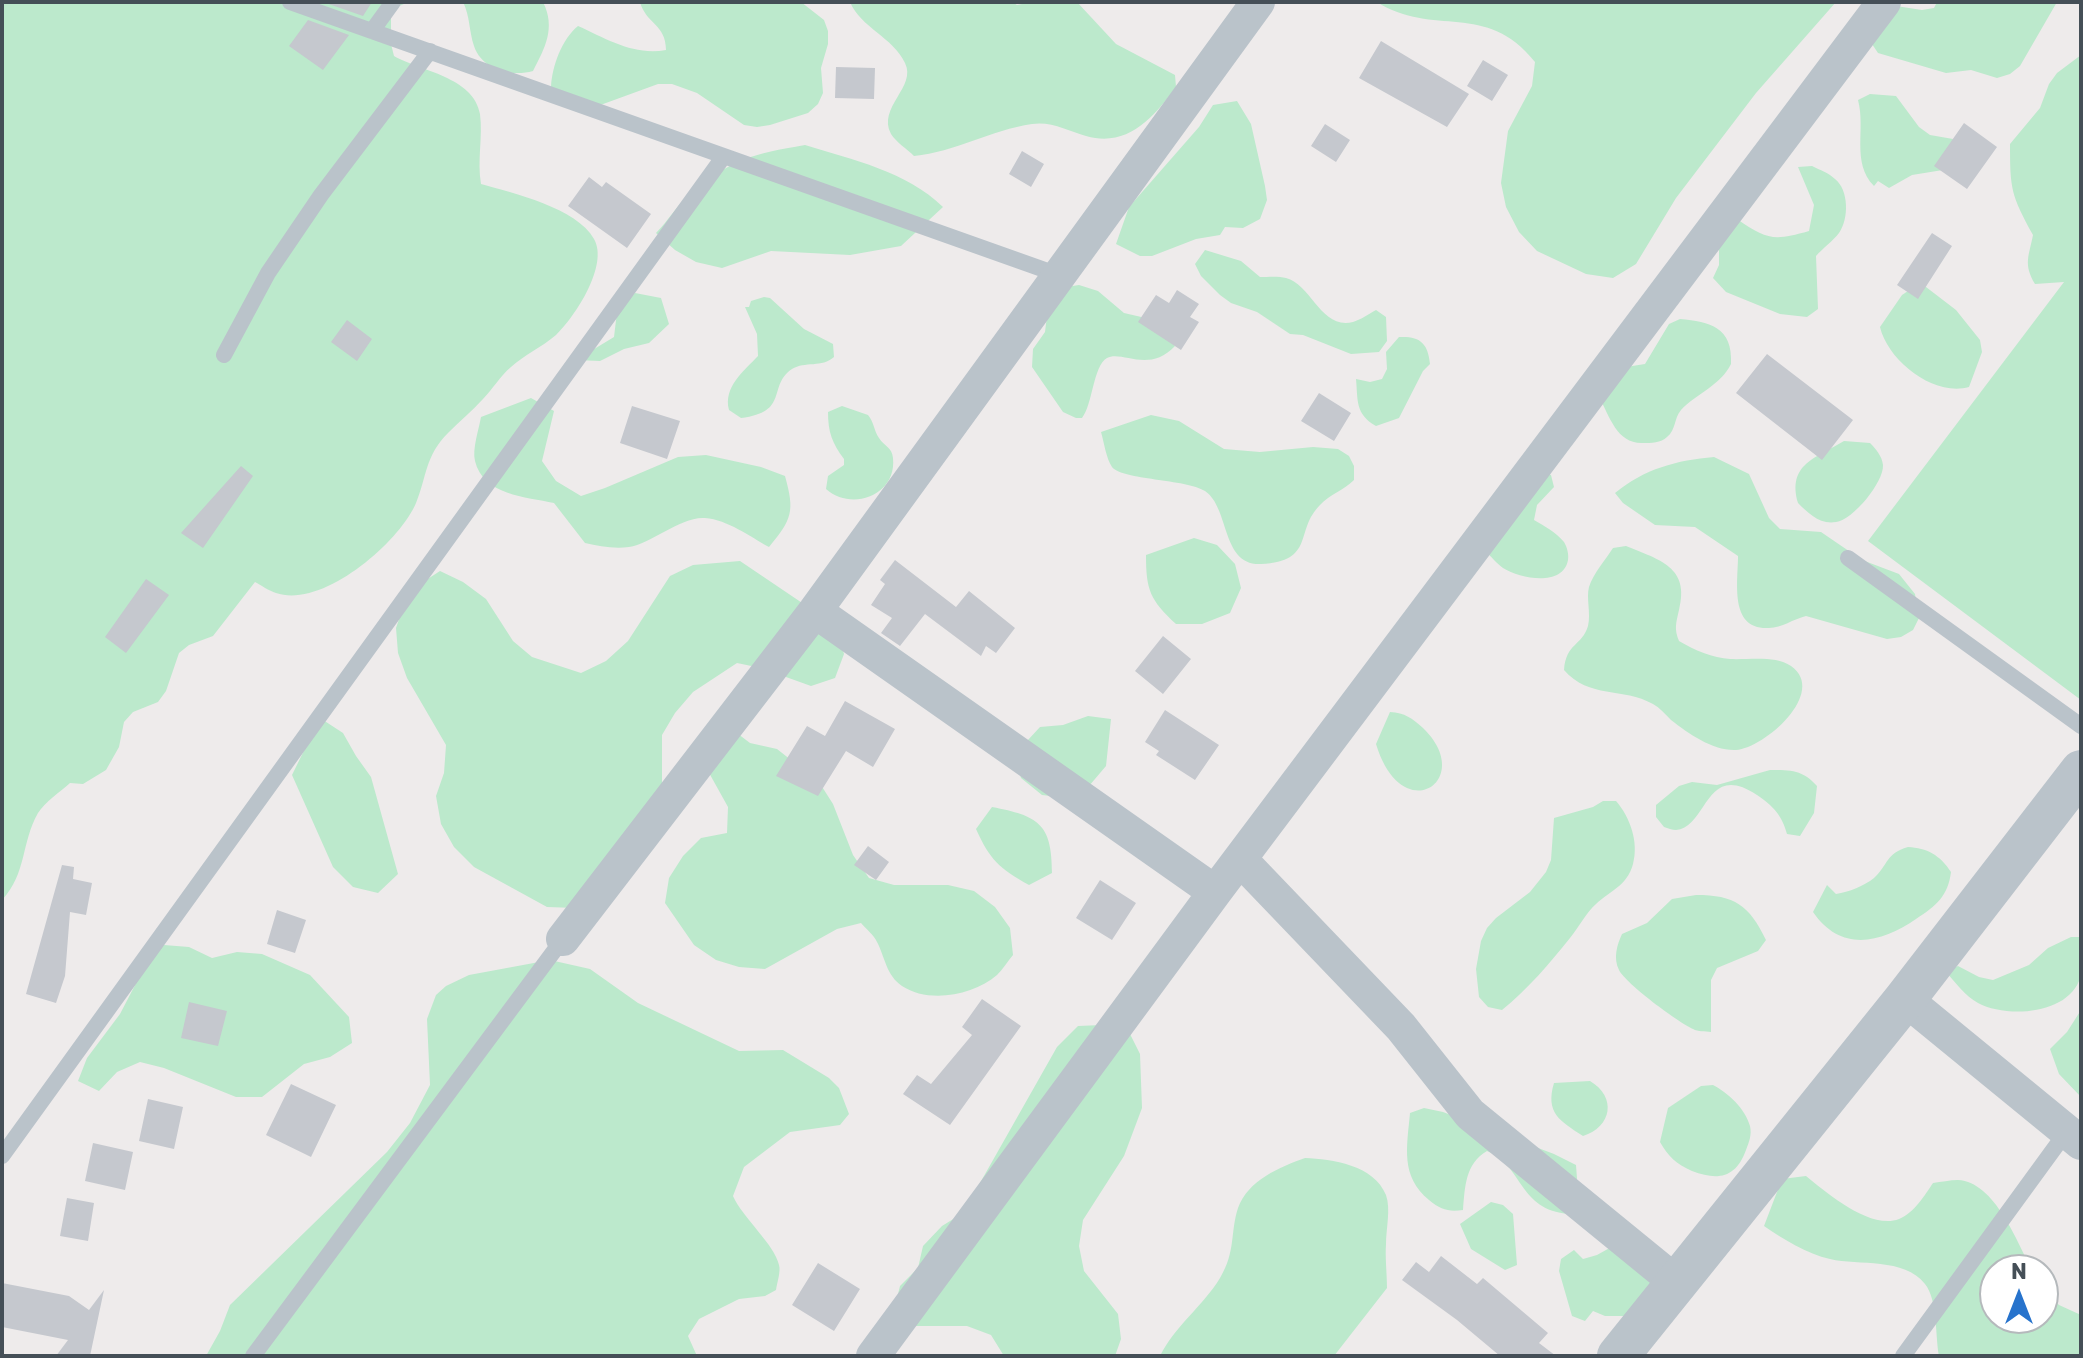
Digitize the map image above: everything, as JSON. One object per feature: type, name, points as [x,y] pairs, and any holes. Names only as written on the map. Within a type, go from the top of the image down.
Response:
[{"type":"street","points":[[563,939],[815,611],[1258,2]]},
{"type":"street","points":[[873,1356],[1215,892],[1884,2]]},
{"type":"street","points":[[815,611],[1215,892]]},
{"type":"street","points":[[1618,1356],[1905,999],[2081,771]]},
{"type":"street","points":[[1240,859],[1401,1027],[1470,1114],[1677,1283]]},
{"type":"street","points":[[1905,999],[2074,1137]]},
{"type":"lane","points":[[290,2],[1059,275]]},
{"type":"lane","points":[[372,31],[393,2]]},
{"type":"lane","points":[[224,355],[268,273],[321,195],[430,51]]},
{"type":"lane","points":[[2,1156],[724,156]]},
{"type":"lane","points":[[1848,558],[2081,726]]},
{"type":"lane","points":[[253,1356],[563,939]]},
{"type":"lane","points":[[1903,1356],[2074,1137]]},
{"type":"green space","points":[[2,2],[408,2],[391,10],[394,56],[457,83],[476,102],[481,123],[481,184],[543,203],[574,219],[594,239],[597,262],[588,290],[556,335],[507,371],[440,442],[407,519],[376,553],[357,569],[315,591],[295,595],[276,593],[255,582],[213,636],[189,645],[179,653],[166,691],[158,702],[133,712],[124,722],[119,747],[106,770],[83,784],[70,783],[38,813],[16,879],[2,900]]},
{"type":"green space","points":[[463,2],[543,2],[549,29],[533,71],[507,72],[484,61],[474,46]]},
{"type":"green space","points":[[640,2],[801,2],[824,20],[828,31],[828,44],[821,68],[823,93],[818,104],[808,113],[757,127],[744,125],[697,93],[672,84],[658,84],[595,107],[551,87],[559,54],[578,26],[610,41],[643,51],[666,50],[663,35]]},
{"type":"green space","points":[[850,2],[1012,2],[1017,5],[1077,2],[1116,44],[1175,75],[1176,87],[1149,119],[1115,138],[1101,139],[1039,123],[914,156],[893,137],[888,124],[892,106],[906,80],[905,63],[893,46],[862,19]]},
{"type":"green space","points":[[1377,2],[1836,2],[1756,93],[1676,198],[1636,264],[1613,278],[1586,274],[1537,251],[1519,232],[1506,207],[1501,183],[1508,131],[1532,86],[1535,62],[1516,43],[1498,32],[1478,25],[1418,18]]},
{"type":"green space","points":[[1937,2],[2057,2],[2020,66],[2010,74],[1997,78],[1971,70],[1946,73],[1878,53],[1870,41],[1896,6],[1922,10],[1934,8]]},
{"type":"green space","points":[[2081,55],[2081,700],[1868,541],[2064,282],[2035,284],[2031,277],[2028,260],[2033,235],[2013,191],[2010,144],[2040,108],[2057,73]]},
{"type":"green space","points":[[1870,94],[1896,96],[1919,127],[1930,135],[1953,139],[1949,169],[1912,175],[1889,188],[1878,181],[1874,186],[1863,167],[1858,100]]},
{"type":"green space","points":[[1237,101],[1251,124],[1265,186],[1267,200],[1260,219],[1243,228],[1225,227],[1220,235],[1196,239],[1152,256],[1140,256],[1116,244],[1129,207],[1199,127],[1213,105]]},
{"type":"green space","points":[[805,145],[896,176],[913,184],[943,207],[901,246],[850,255],[771,251],[722,268],[696,262],[675,250],[656,233],[685,198],[731,165],[757,155]]},
{"type":"green space","points":[[1812,166],[1840,184],[1846,205],[1845,220],[1839,233],[1816,256],[1818,309],[1807,317],[1780,314],[1726,292],[1713,278],[1719,265],[1719,236],[1737,219],[1771,237],[1809,231],[1814,205],[1798,167]]},
{"type":"green space","points":[[1205,250],[1241,261],[1260,277],[1283,277],[1295,282],[1325,313],[1342,323],[1353,322],[1376,310],[1386,317],[1387,341],[1379,352],[1351,354],[1303,335],[1290,334],[1257,312],[1231,303],[1220,295],[1201,276],[1195,264]]},
{"type":"green space","points":[[1079,285],[1098,291],[1124,313],[1150,319],[1175,346],[1156,359],[1107,358],[1099,369],[1086,412],[1082,418],[1076,418],[1063,412],[1032,367],[1033,349],[1045,332],[1047,316],[1066,287]]},
{"type":"green space","points":[[1914,287],[1926,287],[1956,310],[1980,340],[1982,352],[1969,387],[1941,387],[1914,374],[1902,364],[1885,340],[1880,327],[1902,295]]},
{"type":"green space","points":[[635,293],[661,298],[669,324],[649,343],[624,349],[600,361],[576,360],[614,337],[617,312]]},
{"type":"green space","points":[[770,298],[804,329],[833,344],[834,357],[792,369],[780,383],[776,398],[766,410],[741,418],[729,410],[729,394],[736,380],[758,356],[757,334],[745,307],[749,307],[751,301]]},
{"type":"green space","points":[[1680,319],[1710,325],[1724,334],[1731,352],[1731,364],[1715,384],[1681,410],[1665,439],[1653,443],[1634,442],[1615,428],[1599,397],[1626,367],[1645,364],[1669,324]]},
{"type":"green space","points":[[1399,337],[1422,342],[1430,364],[1423,371],[1399,418],[1376,426],[1361,411],[1356,379],[1370,382],[1382,379],[1387,369],[1386,352]]},
{"type":"green space","points":[[531,398],[554,411],[542,461],[556,481],[581,496],[678,457],[706,455],[761,467],[785,476],[790,498],[787,522],[769,547],[730,525],[705,518],[686,521],[629,547],[585,543],[554,503],[496,488],[480,472],[475,461],[481,417]]},
{"type":"green space","points":[[842,406],[868,415],[893,458],[888,482],[871,496],[860,499],[837,496],[826,489],[828,476],[844,465],[828,419],[828,412]]},
{"type":"green space","points":[[1151,415],[1179,421],[1224,449],[1260,452],[1313,447],[1338,449],[1349,456],[1354,466],[1354,480],[1320,505],[1312,515],[1297,551],[1290,557],[1278,562],[1248,562],[1232,546],[1219,510],[1205,491],[1184,484],[1128,475],[1112,467],[1101,432]]},
{"type":"green space","points":[[1844,441],[1870,443],[1881,459],[1882,472],[1859,508],[1843,520],[1825,522],[1798,503],[1797,479],[1806,464]]},
{"type":"green space","points":[[1714,457],[1749,474],[1769,518],[1780,529],[1821,532],[1862,560],[1899,574],[1915,594],[1919,618],[1913,630],[1901,637],[1887,639],[1806,616],[1774,628],[1756,627],[1747,621],[1738,603],[1738,556],[1695,527],[1655,525],[1623,503],[1615,493],[1662,467]]},
{"type":"green space","points":[[1538,471],[1551,475],[1554,487],[1537,505],[1534,520],[1561,538],[1568,555],[1565,569],[1550,577],[1540,578],[1511,572],[1485,551]]},
{"type":"green space","points":[[1194,538],[1217,545],[1235,564],[1241,588],[1230,613],[1202,624],[1176,624],[1151,594],[1146,555]]},
{"type":"green space","points":[[1626,546],[1661,561],[1676,575],[1681,595],[1676,626],[1679,641],[1717,657],[1777,660],[1791,666],[1800,677],[1802,690],[1798,703],[1788,717],[1762,740],[1736,750],[1719,748],[1686,731],[1653,704],[1584,685],[1564,670],[1571,649],[1588,626],[1591,582],[1613,548]]},
{"type":"green space","points":[[740,561],[837,630],[844,654],[835,678],[811,686],[737,663],[693,692],[662,735],[662,787],[576,908],[547,907],[474,867],[454,847],[441,824],[436,796],[444,773],[446,745],[407,678],[398,653],[396,628],[404,605],[420,584],[440,571],[463,582],[486,599],[513,641],[532,657],[581,673],[606,661],[628,641],[670,576],[693,565]]},
{"type":"green space","points":[[1390,712],[1415,721],[1438,747],[1442,765],[1439,779],[1430,788],[1417,790],[1402,785],[1388,770],[1376,744]]},
{"type":"green space","points":[[1088,716],[1111,719],[1106,766],[1089,786],[1067,798],[1042,795],[1021,778],[1015,754],[1040,727],[1063,725]]},
{"type":"green space","points":[[320,718],[343,733],[371,777],[398,874],[378,893],[353,887],[333,867],[292,775]]},
{"type":"green space","points":[[729,727],[750,743],[777,749],[819,782],[833,804],[853,855],[869,878],[894,885],[948,885],[974,891],[995,907],[1010,928],[1013,955],[999,973],[976,988],[951,995],[913,992],[892,977],[876,939],[861,923],[837,929],[765,969],[739,967],[716,960],[694,945],[665,903],[669,878],[683,856],[701,838],[727,833],[728,807],[703,762]]},
{"type":"green space","points":[[1770,770],[1796,772],[1817,786],[1814,813],[1800,836],[1787,834],[1780,816],[1772,807],[1740,786],[1727,785],[1717,790],[1687,826],[1670,829],[1656,817],[1656,805],[1679,786],[1692,782],[1717,785]]},
{"type":"green space","points":[[1603,801],[1616,801],[1629,822],[1635,847],[1630,871],[1623,883],[1592,908],[1521,994],[1502,1010],[1488,1007],[1479,997],[1476,969],[1481,941],[1487,928],[1530,892],[1546,872],[1551,860],[1554,818]]},
{"type":"green space","points":[[992,807],[1021,814],[1039,825],[1049,843],[1052,873],[1029,885],[996,862],[976,829]]},
{"type":"green space","points":[[1908,847],[1932,854],[1951,872],[1944,894],[1923,914],[1889,934],[1862,940],[1836,934],[1813,912],[1827,885],[1836,894],[1861,886],[1874,878],[1895,853]]},
{"type":"green space","points":[[1696,895],[1721,897],[1739,904],[1753,918],[1766,940],[1758,951],[1717,968],[1711,980],[1711,1032],[1693,1029],[1653,1002],[1631,984],[1619,970],[1616,961],[1622,934],[1647,923],[1672,899]]},
{"type":"green space","points":[[2071,937],[2081,937],[2079,981],[2072,992],[2048,1007],[2019,1012],[1990,1008],[1969,997],[1946,972],[1958,966],[1979,977],[1993,980],[2029,965],[2048,948]]},
{"type":"green space","points":[[164,945],[189,947],[212,958],[237,952],[262,954],[310,975],[349,1017],[352,1043],[330,1057],[304,1064],[262,1097],[236,1097],[164,1068],[140,1062],[117,1072],[99,1091],[78,1081],[87,1058],[120,1014],[146,964]]},
{"type":"green space","points":[[550,960],[590,969],[638,1003],[739,1051],[783,1050],[829,1078],[839,1088],[849,1114],[840,1125],[790,1132],[744,1167],[733,1196],[776,1257],[780,1270],[776,1290],[765,1296],[739,1299],[699,1319],[688,1336],[697,1356],[206,1356],[230,1305],[387,1152],[410,1123],[430,1085],[427,1019],[436,995],[446,986],[469,975]]},
{"type":"green space","points":[[2081,1010],[2081,1097],[2059,1074],[2050,1049],[2067,1032]]},
{"type":"green space","points":[[1102,1025],[1129,1032],[1140,1054],[1142,1108],[1124,1156],[1083,1220],[1079,1246],[1084,1271],[1118,1314],[1121,1339],[1115,1356],[1004,1356],[991,1335],[967,1326],[915,1326],[894,1310],[900,1286],[918,1268],[923,1246],[942,1226],[963,1213],[1057,1047],[1078,1026]]},
{"type":"green space","points":[[1590,1081],[1604,1095],[1608,1111],[1600,1126],[1583,1136],[1556,1115],[1552,1093],[1554,1083]]},
{"type":"green space","points":[[1713,1085],[1740,1107],[1751,1129],[1742,1159],[1731,1172],[1718,1176],[1701,1174],[1681,1165],[1660,1142],[1668,1108],[1701,1086]]},
{"type":"green space","points":[[1424,1108],[1443,1112],[1576,1165],[1578,1192],[1569,1214],[1552,1211],[1540,1204],[1530,1196],[1508,1166],[1487,1151],[1470,1169],[1463,1210],[1445,1210],[1433,1203],[1420,1191],[1409,1171],[1410,1113]]},
{"type":"green space","points":[[1305,1158],[1351,1166],[1362,1170],[1380,1185],[1388,1206],[1387,1288],[1334,1356],[1160,1356],[1173,1335],[1220,1278],[1231,1251],[1238,1208],[1243,1198],[1266,1176]]},
{"type":"green space","points":[[1806,1176],[1862,1215],[1888,1221],[1910,1213],[1933,1183],[1958,1180],[1971,1183],[1994,1202],[2024,1254],[1979,1254],[1979,1334],[2059,1334],[2059,1305],[2081,1315],[2081,1356],[1939,1356],[1932,1299],[1925,1284],[1916,1275],[1893,1266],[1821,1257],[1764,1226],[1782,1179]]},
{"type":"green space","points":[[1491,1202],[1503,1205],[1513,1214],[1517,1265],[1505,1270],[1471,1249],[1460,1224]]},
{"type":"green space","points":[[1631,1236],[1666,1254],[1635,1316],[1605,1316],[1593,1311],[1585,1321],[1572,1316],[1559,1271],[1561,1259],[1574,1250],[1583,1259],[1597,1255]]},
{"type":"building","points":[[323,2],[372,2],[363,16]]},
{"type":"building","points":[[308,20],[349,35],[323,70],[289,46]]},
{"type":"building","points":[[1381,41],[1469,94],[1447,127],[1359,78]]},
{"type":"building","points":[[1483,60],[1508,75],[1492,101],[1467,86]]},
{"type":"building","points":[[836,67],[875,68],[874,99],[835,98]]},
{"type":"building","points":[[1964,123],[1997,147],[1967,189],[1934,166]]},
{"type":"building","points":[[1325,124],[1350,140],[1336,162],[1311,146]]},
{"type":"building","points":[[1022,151],[1044,164],[1031,187],[1009,174]]},
{"type":"building","points":[[589,177],[602,187],[606,182],[651,214],[627,248],[568,206]]},
{"type":"building","points":[[1932,233],[1952,246],[1918,299],[1897,285]]},
{"type":"building","points":[[1177,290],[1199,304],[1190,317],[1199,322],[1181,350],[1138,322],[1156,295],[1169,303]]},
{"type":"building","points":[[347,320],[372,339],[357,361],[331,342]]},
{"type":"building","points":[[1767,354],[1853,420],[1822,460],[1736,393]]},
{"type":"building","points":[[1319,393],[1351,413],[1334,441],[1301,421]]},
{"type":"building","points":[[632,406],[680,421],[667,459],[620,443]]},
{"type":"building","points":[[241,466],[253,476],[203,548],[181,533]]},
{"type":"building","points":[[895,560],[956,607],[969,591],[1015,628],[996,653],[986,646],[981,656],[925,614],[900,646],[881,633],[892,618],[871,605],[885,584],[880,580]]},
{"type":"building","points":[[146,579],[169,595],[126,653],[105,637]]},
{"type":"building","points":[[1163,636],[1191,659],[1163,694],[1135,671]]},
{"type":"building","points":[[845,701],[895,729],[873,767],[846,751],[818,796],[776,776],[807,726],[825,736]]},
{"type":"building","points":[[1165,710],[1219,745],[1195,780],[1156,755],[1159,751],[1145,742]]},
{"type":"building","points":[[868,846],[889,862],[876,880],[854,865]]},
{"type":"building","points":[[62,865],[74,867],[73,879],[92,883],[86,915],[70,912],[65,976],[56,1003],[26,994]]},
{"type":"building","points":[[1100,880],[1136,903],[1112,940],[1076,918]]},
{"type":"building","points":[[277,910],[306,920],[295,953],[267,944]]},
{"type":"building","points":[[982,999],[1021,1026],[950,1125],[903,1094],[917,1075],[931,1084],[972,1035],[962,1027]]},
{"type":"building","points":[[189,1002],[227,1011],[218,1046],[181,1038]]},
{"type":"building","points":[[291,1084],[336,1105],[311,1157],[266,1135]]},
{"type":"building","points":[[148,1099],[183,1107],[174,1149],[139,1141]]},
{"type":"building","points":[[93,1143],[133,1152],[125,1190],[85,1181]]},
{"type":"building","points":[[67,1198],[94,1203],[88,1241],[60,1236]]},
{"type":"building","points":[[1441,1256],[1477,1284],[1483,1278],[1548,1333],[1539,1343],[1556,1356],[1500,1356],[1402,1280],[1416,1262],[1429,1272]]},
{"type":"building","points":[[818,1263],[860,1289],[834,1331],[792,1305]]},
{"type":"building","points":[[2,1283],[69,1296],[89,1310],[104,1290],[90,1356],[56,1356],[68,1340],[2,1327]]}]
